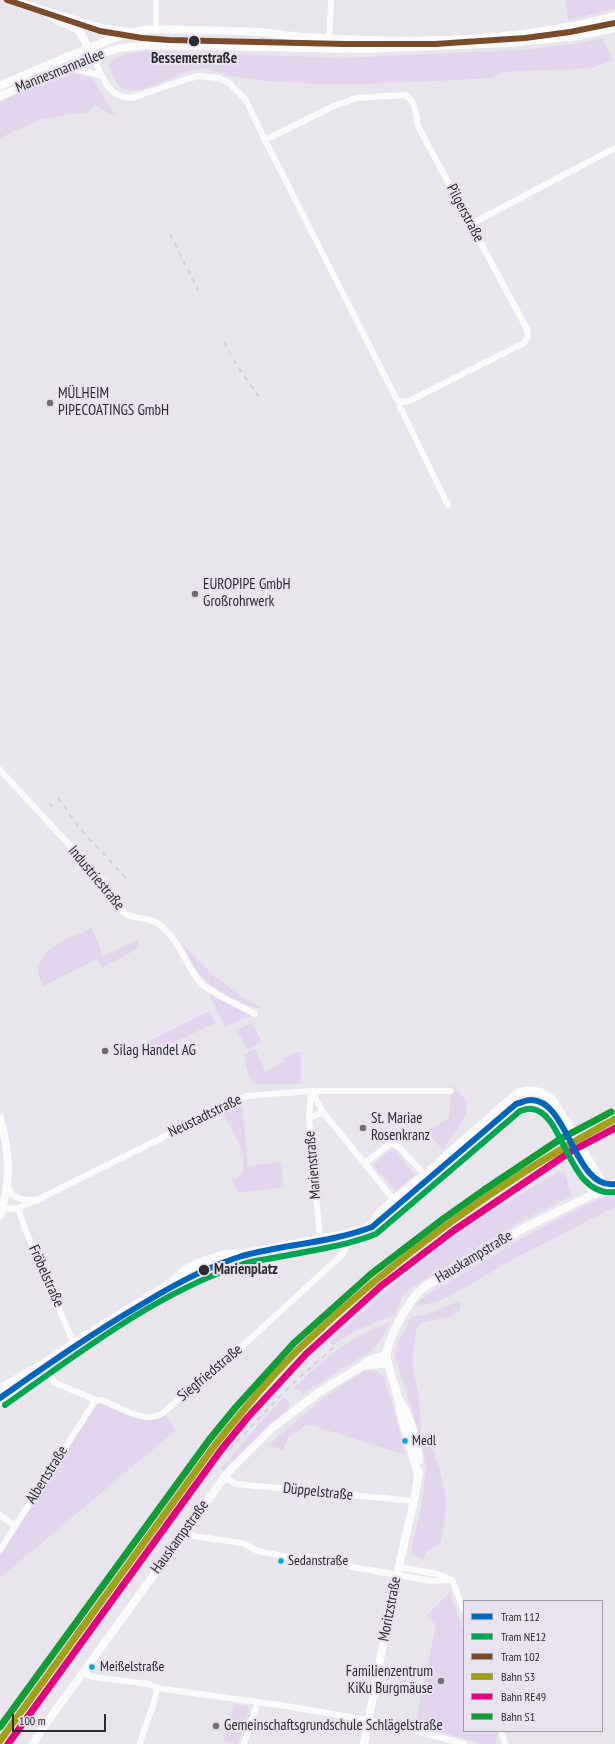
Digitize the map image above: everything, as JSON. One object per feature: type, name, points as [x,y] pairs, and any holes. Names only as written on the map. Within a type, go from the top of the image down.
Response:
[{"type":"main road","points":[[11,0],[48,13],[60,14],[101,28],[129,32],[156,29],[258,32],[329,39],[423,40],[509,36],[577,26],[615,16]]},
{"type":"main road","points":[[48,13],[57,20],[80,30],[93,56]]},
{"type":"main road","name":"Mannesmannallee","points":[[0,96],[93,56],[120,48],[169,44],[329,50],[508,43],[578,36],[615,28]]},
{"type":"main road","name":"Mannesmannallee","points":[[0,86],[129,32]]},
{"type":"main road","points":[[0,1389],[42,1366],[74,1344],[173,1282],[185,1270],[199,1263],[223,1256],[249,1253],[348,1234],[364,1229],[372,1224],[394,1200],[425,1175],[518,1093],[535,1091],[550,1098],[587,1158],[599,1191]]},
{"type":"main road","points":[[372,1224],[378,1224],[386,1219],[515,1110],[526,1104],[538,1106],[549,1115],[578,1162],[599,1191]]},
{"type":"main road","points":[[0,1118],[5,1135],[9,1175],[1,1212]]},
{"type":"main road","points":[[599,1191],[615,1183]]},
{"type":"main road","name":"Hauskampstraße","points":[[362,1366],[388,1363],[387,1354],[392,1337],[413,1296],[424,1287],[524,1228],[599,1191]]},
{"type":"main road","name":"Hauskampstraße","points":[[33,1744],[223,1478],[272,1428],[318,1393],[362,1366],[367,1361],[387,1354]]},
{"type":"main road","name":"Moritzstraße","points":[[364,1744],[420,1466],[417,1448],[405,1409],[399,1400],[388,1363]]},
{"type":"main road","points":[[0,1401],[22,1385],[42,1366]]},
{"type":"street","points":[[156,0],[156,29]]},
{"type":"street","points":[[329,50],[331,0]]},
{"type":"street","points":[[93,56],[109,88],[122,98],[132,98],[187,78],[199,76],[219,78],[229,82],[246,100],[394,396],[400,401],[400,407],[448,505]]},
{"type":"street","points":[[69,67],[102,76]]},
{"type":"street","name":"Pilgerstraße","points":[[265,140],[334,106],[356,98],[405,95],[411,98],[414,104],[418,126],[527,329],[528,337],[524,343],[409,401],[400,401]]},
{"type":"street","points":[[471,224],[615,148]]},
{"type":"street","name":"Industriestraße","points":[[0,770],[102,880],[124,912],[130,915],[150,919],[157,923],[172,937],[181,949],[200,982],[209,989],[255,1014]]},
{"type":"street","points":[[311,1091],[323,1112],[394,1200]]},
{"type":"street","name":"Neustadtstraße","points":[[1,1212],[18,1208],[37,1200],[246,1096],[311,1091],[451,1091]]},
{"type":"street","name":"Marienstraße","points":[[311,1091],[309,1118],[320,1239]]},
{"type":"street","points":[[309,1118],[323,1112]]},
{"type":"street","points":[[365,1163],[391,1143],[398,1146],[425,1175]]},
{"type":"street","points":[[0,1171],[9,1175]]},
{"type":"street","points":[[8,1185],[9,1191],[16,1198],[24,1200],[37,1200]]},
{"type":"street","name":"Fröbelstraße","points":[[18,1208],[26,1231],[74,1344]]},
{"type":"street","name":"Siegfriedstraße","points":[[42,1366],[55,1383],[95,1401],[101,1400],[144,1418],[150,1418],[161,1414],[249,1340],[343,1254],[347,1244],[348,1234]]},
{"type":"street","name":"Albertstraße","points":[[0,1550],[95,1401]]},
{"type":"street","name":"Düppelstraße","points":[[223,1478],[236,1484],[414,1501]]},
{"type":"street","points":[[0,1515],[15,1526]]},
{"type":"street","points":[[184,1531],[193,1536],[242,1543],[258,1551],[298,1559],[308,1556],[345,1563],[352,1567],[398,1571],[432,1581],[452,1580],[463,1608]]},
{"type":"street","points":[[83,1673],[93,1677],[149,1684],[157,1688],[258,1702],[391,1724],[464,1744]]},
{"type":"street","points":[[140,1744],[148,1722],[157,1688]]},
{"type":"street","points":[[244,1744],[258,1702]]},
{"type":"street","points":[[501,1732],[504,1744]]},
{"type":"shaded area","points":[[566,0],[615,0],[615,9],[568,20]]},
{"type":"shaded area","points":[[602,38],[613,60],[593,68],[502,72],[492,78],[396,83],[323,84],[257,80],[203,69],[185,73],[146,88],[128,90],[124,89],[118,84],[109,66],[121,56],[148,51],[345,58],[520,50],[575,44]]},
{"type":"shaded area","points":[[71,74],[77,74],[93,79],[116,117],[94,105],[89,112],[41,119],[0,138],[0,102],[29,88],[44,85]]},
{"type":"shaded area","points":[[92,928],[102,956],[138,940],[139,946],[135,950],[102,968],[97,959],[43,986],[39,977],[38,968],[46,953],[60,942]]},
{"type":"shaded area","points":[[181,942],[213,975],[239,995],[263,1009],[238,1001],[221,992],[206,981],[194,967]]},
{"type":"shaded area","points":[[206,989],[210,992],[251,1016],[225,1027]]},
{"type":"shaded area","points":[[209,1011],[215,1023],[145,1056],[139,1046]]},
{"type":"shaded area","points":[[252,1023],[262,1042],[247,1050],[237,1030]]},
{"type":"shaded area","points":[[255,1049],[265,1071],[284,1062],[283,1059],[296,1052],[301,1052],[301,1084],[253,1084],[246,1068],[244,1054]]},
{"type":"shaded area","points":[[452,1085],[467,1101],[466,1115],[443,1150],[426,1131],[449,1118]]},
{"type":"shaded area","points":[[242,1104],[248,1166],[281,1162],[284,1187],[238,1193],[232,1180],[240,1175],[243,1169],[244,1161],[239,1144],[223,1113]]},
{"type":"shaded area","points":[[393,1148],[415,1175],[396,1191],[373,1165]]},
{"type":"shaded area","points":[[564,1170],[572,1196],[518,1223],[412,1287],[403,1296],[395,1314],[357,1330],[333,1345],[330,1341],[390,1287],[438,1249],[494,1210]]},
{"type":"shaded area","points":[[615,1192],[615,1207],[517,1257],[456,1293],[439,1301],[415,1307],[422,1298],[469,1269],[565,1215]]},
{"type":"shaded area","points":[[460,1301],[460,1309],[452,1316],[421,1323],[416,1330],[413,1353],[413,1370],[419,1396],[421,1430],[419,1435],[395,1357],[397,1345],[411,1317],[427,1314]]},
{"type":"shaded area","points":[[390,1322],[383,1336],[371,1351],[303,1393],[294,1388],[338,1349],[362,1334]]},
{"type":"shaded area","points":[[370,1370],[378,1372],[384,1376],[405,1455],[307,1424],[288,1438],[283,1450],[268,1445],[322,1399],[364,1371]]},
{"type":"shaded area","points":[[284,1397],[289,1402],[290,1407],[224,1470],[220,1470],[258,1425]]},
{"type":"shaded area","points":[[96,1402],[144,1418],[164,1413],[176,1430],[0,1578],[0,1556]]},
{"type":"shaded area","points":[[428,1433],[441,1476],[446,1503],[441,1543],[427,1551],[423,1560],[411,1554],[421,1506],[426,1471],[424,1450],[419,1435]]},
{"type":"shaded area","points":[[450,1592],[463,1629],[463,1732],[496,1732],[498,1735],[495,1744],[483,1744],[415,1725],[436,1625],[427,1615]]},
{"type":"shaded area","points":[[234,1704],[247,1706],[249,1709],[238,1744],[224,1741]]},
{"type":"tram line","name":"102","points":[[7,0],[100,31],[142,38],[169,40],[345,44],[435,44],[525,38],[570,32],[615,23]]},
{"type":"tram line","points":[[260,38],[286,42]]},
{"type":"tram line","name":"112","points":[[0,1398],[107,1325],[167,1289],[192,1276],[242,1256],[340,1237],[372,1227],[516,1104],[527,1100],[544,1104],[554,1114],[580,1160],[590,1173],[601,1182],[615,1184]]},
{"type":"tram line","name":"NE12","points":[[5,1405],[119,1326],[180,1291],[211,1276],[243,1264],[338,1245],[376,1234],[520,1111],[532,1109],[543,1114],[552,1124],[576,1169],[586,1182],[599,1190],[615,1192]]},
{"type":"railway","points":[[170,234],[198,290]]},
{"type":"railway","points":[[224,342],[236,364],[259,397]]},
{"type":"railway","points":[[58,798],[80,829],[128,880]]},
{"type":"railway","points":[[49,803],[54,809]]},
{"type":"railway","points":[[230,1449],[289,1387],[334,1347]]},
{"type":"rail line","name":"S1","points":[[0,1727],[209,1440],[236,1407],[294,1343],[371,1274],[443,1219],[562,1138],[611,1112]]},
{"type":"rail line","name":"S3","points":[[0,1741],[215,1445],[278,1370],[336,1314],[450,1222],[531,1168],[573,1142],[615,1119]]},
{"type":"rail line","name":"RE49","points":[[8,1744],[221,1450],[248,1417],[306,1354],[381,1286],[453,1231],[570,1152],[615,1128]]},
{"type":"place","name":"Bessemerstraße","points":[[194,41]]},
{"type":"place","name":"MÜLHEIM PIPECOATINGS GmbH","points":[[50,403]]},
{"type":"place","name":"EUROPIPE GmbH Großrohrwerk","points":[[195,594]]},
{"type":"place","name":"Silag Handel AG","points":[[105,1051]]},
{"type":"place","name":"St. Mariae Rosenkranz","points":[[363,1128]]},
{"type":"place","name":"Marienplatz","points":[[204,1270]]},
{"type":"place","name":"Medl","points":[[405,1441]]},
{"type":"place","name":"Sedanstraße","points":[[281,1561]]},
{"type":"place","name":"Meißelstraße","points":[[92,1667]]},
{"type":"place","name":"Familienzentrum KiKu Burgmäuse","points":[[441,1681]]},
{"type":"place","name":"Gemeinschaftsgrundschule Schlägelstraße","points":[[216,1726]]}]
